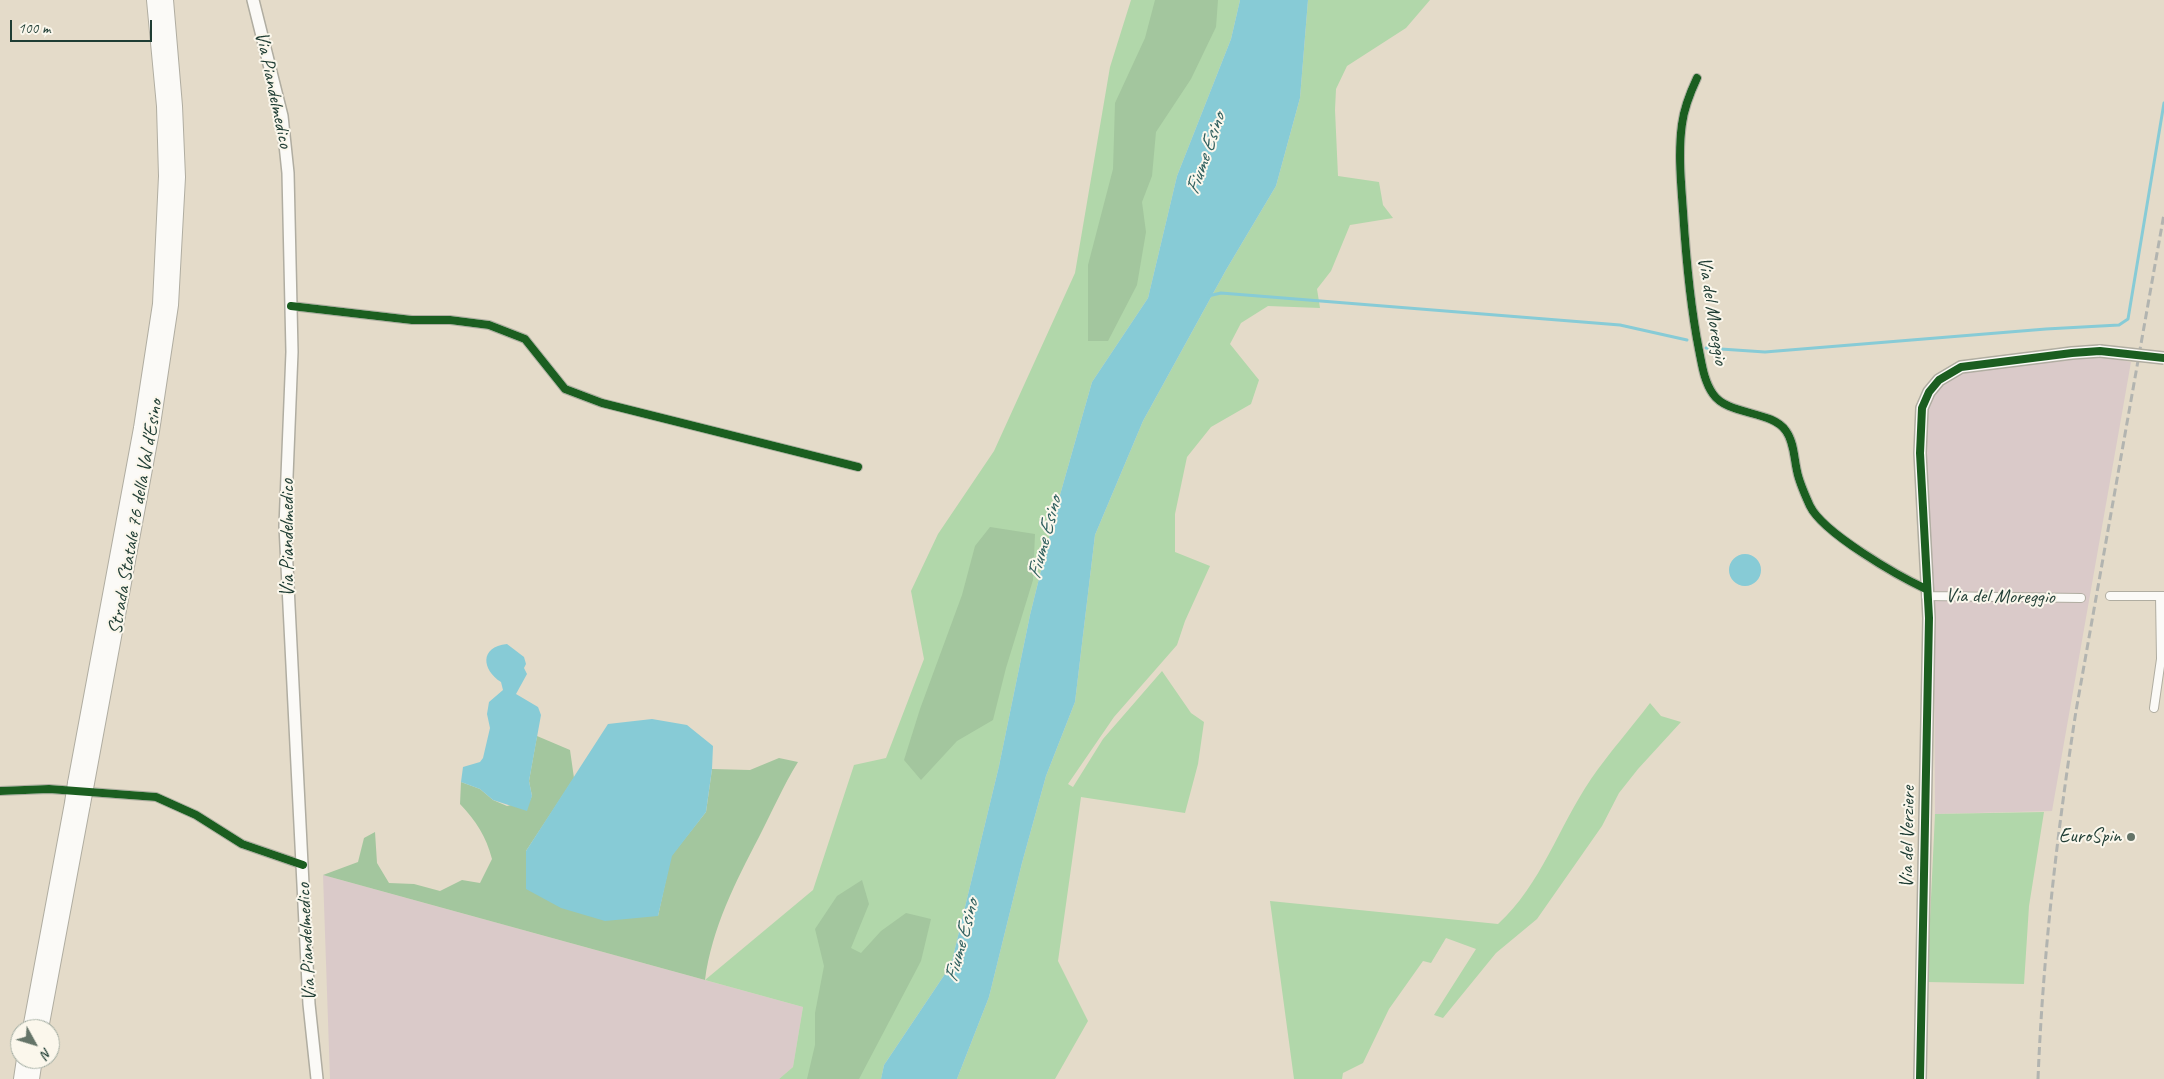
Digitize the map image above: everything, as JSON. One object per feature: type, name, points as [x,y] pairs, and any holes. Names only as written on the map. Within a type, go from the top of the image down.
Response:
[{"type":"highway","name":"Strada Statale 76 della Val d'Esino","points":[[43,1019],[160,304],[166,176],[164,106],[154,0]]},
{"type":"highway","name":"Strada Statale 76 della Val d'Esino","points":[[81,783],[152,431],[171,306],[178,177],[175,106],[166,0]]},
{"type":"highway","name":"Strada Statale 76 della Val d'Esino","points":[[32,1019],[78,804]]},
{"type":"main road","name":"Via Piandelmedico","points":[[253,0],[282,116],[288,173],[292,352],[285,526],[310,1004],[317,1079]]},
{"type":"main road","name":"Via del Moreggio","points":[[1926,592],[1920,434],[1922,408],[1929,392],[1939,380],[1961,367],[2072,353],[2100,351],[2164,358]]},
{"type":"main road","name":"Via del Verziere","points":[[1920,1079],[1929,618],[1926,592]]},
{"type":"street","name":"Via del Moreggio","points":[[1697,78],[1688,97],[1682,122],[1680,156],[1692,316],[1707,382],[1713,394],[1723,403],[1774,422],[1786,430],[1791,443],[1797,473],[1811,508],[1824,524],[1847,542],[1926,592],[2081,598]]},
{"type":"street","points":[[291,306],[412,320],[450,320],[488,325],[525,339],[565,388],[602,403],[858,467]]},
{"type":"street","points":[[2110,596],[2162,596],[2161,659],[2154,708]]},
{"type":"street","points":[[0,791],[49,789],[156,797],[196,815],[242,844],[302,865]]},
{"type":"shaded area","points":[[2090,358],[2110,358],[2131,362],[2052,811],[1935,814],[1934,603],[1925,423],[1931,400],[1941,383],[1961,374],[1990,368]]},
{"type":"shaded area","points":[[323,875],[803,1007],[793,1067],[779,1079],[330,1079]]},
{"type":"green space","points":[[1131,0],[1240,0],[1231,39],[1177,176],[1148,298],[1092,382],[1058,502],[1030,615],[999,766],[951,965],[884,1065],[881,1079],[779,1079],[793,1067],[803,1007],[705,980],[813,890],[854,765],[886,758],[924,659],[911,591],[938,534],[994,451],[1075,273],[1110,67]]},
{"type":"green space","points":[[1155,0],[1218,0],[1216,27],[1191,79],[1156,132],[1152,176],[1142,202],[1146,232],[1137,285],[1108,341],[1088,341],[1088,265],[1113,169],[1115,103],[1145,38]]},
{"type":"green space","points":[[1308,0],[1430,0],[1406,28],[1347,66],[1336,89],[1338,176],[1379,182],[1383,205],[1393,218],[1350,225],[1331,271],[1317,289],[1320,308],[1268,306],[1241,323],[1230,344],[1259,380],[1251,404],[1211,427],[1187,457],[1175,514],[1175,552],[1210,566],[1185,621],[1177,645],[1114,717],[1068,784],[1073,787],[1103,739],[1162,671],[1191,713],[1204,722],[1198,764],[1185,813],[1081,797],[1058,961],[1088,1021],[1055,1079],[957,1079],[989,997],[1022,863],[1046,776],[1075,702],[1095,535],[1143,421],[1226,270],[1276,186],[1300,98]]},
{"type":"green space","points":[[990,527],[1035,534],[1033,580],[1006,668],[993,720],[957,741],[921,780],[904,760],[920,709],[962,595],[975,546]]},
{"type":"green space","points":[[1650,703],[1661,716],[1681,722],[1619,793],[1602,826],[1537,919],[1496,953],[1443,1018],[1434,1015],[1476,949],[1446,938],[1431,963],[1423,961],[1389,1009],[1363,1063],[1343,1073],[1342,1079],[1294,1079],[1270,901],[1498,924],[1513,908],[1538,873],[1591,779]]},
{"type":"green space","points":[[537,736],[570,750],[574,778],[526,851],[658,916],[671,856],[706,812],[712,769],[750,770],[779,758],[798,762],[741,871],[726,906],[713,942],[705,980],[323,875],[358,862],[364,838],[375,832],[377,863],[389,883],[414,884],[440,891],[462,880],[480,883],[492,859],[480,829],[460,804],[461,782],[480,789],[493,800],[507,806],[530,800],[532,796],[529,781]]},
{"type":"green space","points":[[2044,812],[2029,906],[2024,984],[1927,982],[1935,814]]},
{"type":"green space","points":[[862,880],[869,904],[851,948],[861,953],[881,931],[906,913],[931,919],[921,961],[859,1079],[807,1079],[815,1045],[815,1013],[824,966],[815,929],[837,896]]},
{"type":"water","name":"Fiume Esino","points":[[1240,0],[1308,0],[1300,98],[1276,186],[1226,270],[1143,421],[1095,535],[1075,702],[1046,776],[1022,863],[989,997],[957,1079],[881,1079],[884,1065],[951,965],[999,766],[1030,615],[1058,502],[1092,382],[1148,298],[1177,176],[1231,39]]},
{"type":"water","points":[[1745,554],[1757,558],[1761,570],[1757,582],[1745,586],[1733,582],[1729,570],[1733,558]]},
{"type":"water","points":[[507,644],[524,657],[526,664],[524,668],[527,674],[516,694],[538,707],[541,715],[529,781],[532,796],[527,811],[493,800],[480,789],[461,782],[463,767],[480,762],[483,758],[490,728],[487,714],[489,702],[503,690],[501,682],[487,665],[488,654],[498,646]]},
{"type":"water","points":[[652,719],[687,725],[713,746],[706,812],[672,856],[658,916],[605,921],[561,908],[526,889],[526,851],[608,724]]},
{"type":"waterway","points":[[1706,348],[1765,352],[2046,329],[2119,325],[2128,319],[2164,103]]},
{"type":"waterway","points":[[1208,296],[1221,293],[1620,325],[1687,340]]},
{"type":"railway","points":[[2038,1079],[2047,940],[2069,757],[2164,214]]},
{"type":"cycle path","points":[[1697,78],[1683,118],[1680,168],[1685,246],[1691,299],[1701,361],[1707,384],[1720,401],[1739,410],[1771,419],[1786,431],[1792,445],[1799,480],[1808,502],[1818,517],[1830,529],[1862,553],[1926,589]]},
{"type":"cycle path","points":[[291,306],[412,320],[450,320],[489,325],[525,339],[565,389],[602,403],[858,467]]},
{"type":"cycle path","points":[[1920,1079],[1929,618],[1920,453],[1922,408],[1929,392],[1939,380],[1961,367],[2100,351],[2164,358]]},
{"type":"cycle path","points":[[0,791],[49,789],[156,797],[196,815],[242,844],[303,865]]},
{"type":"place","name":"EuroSpin","points":[[2131,837]]}]
